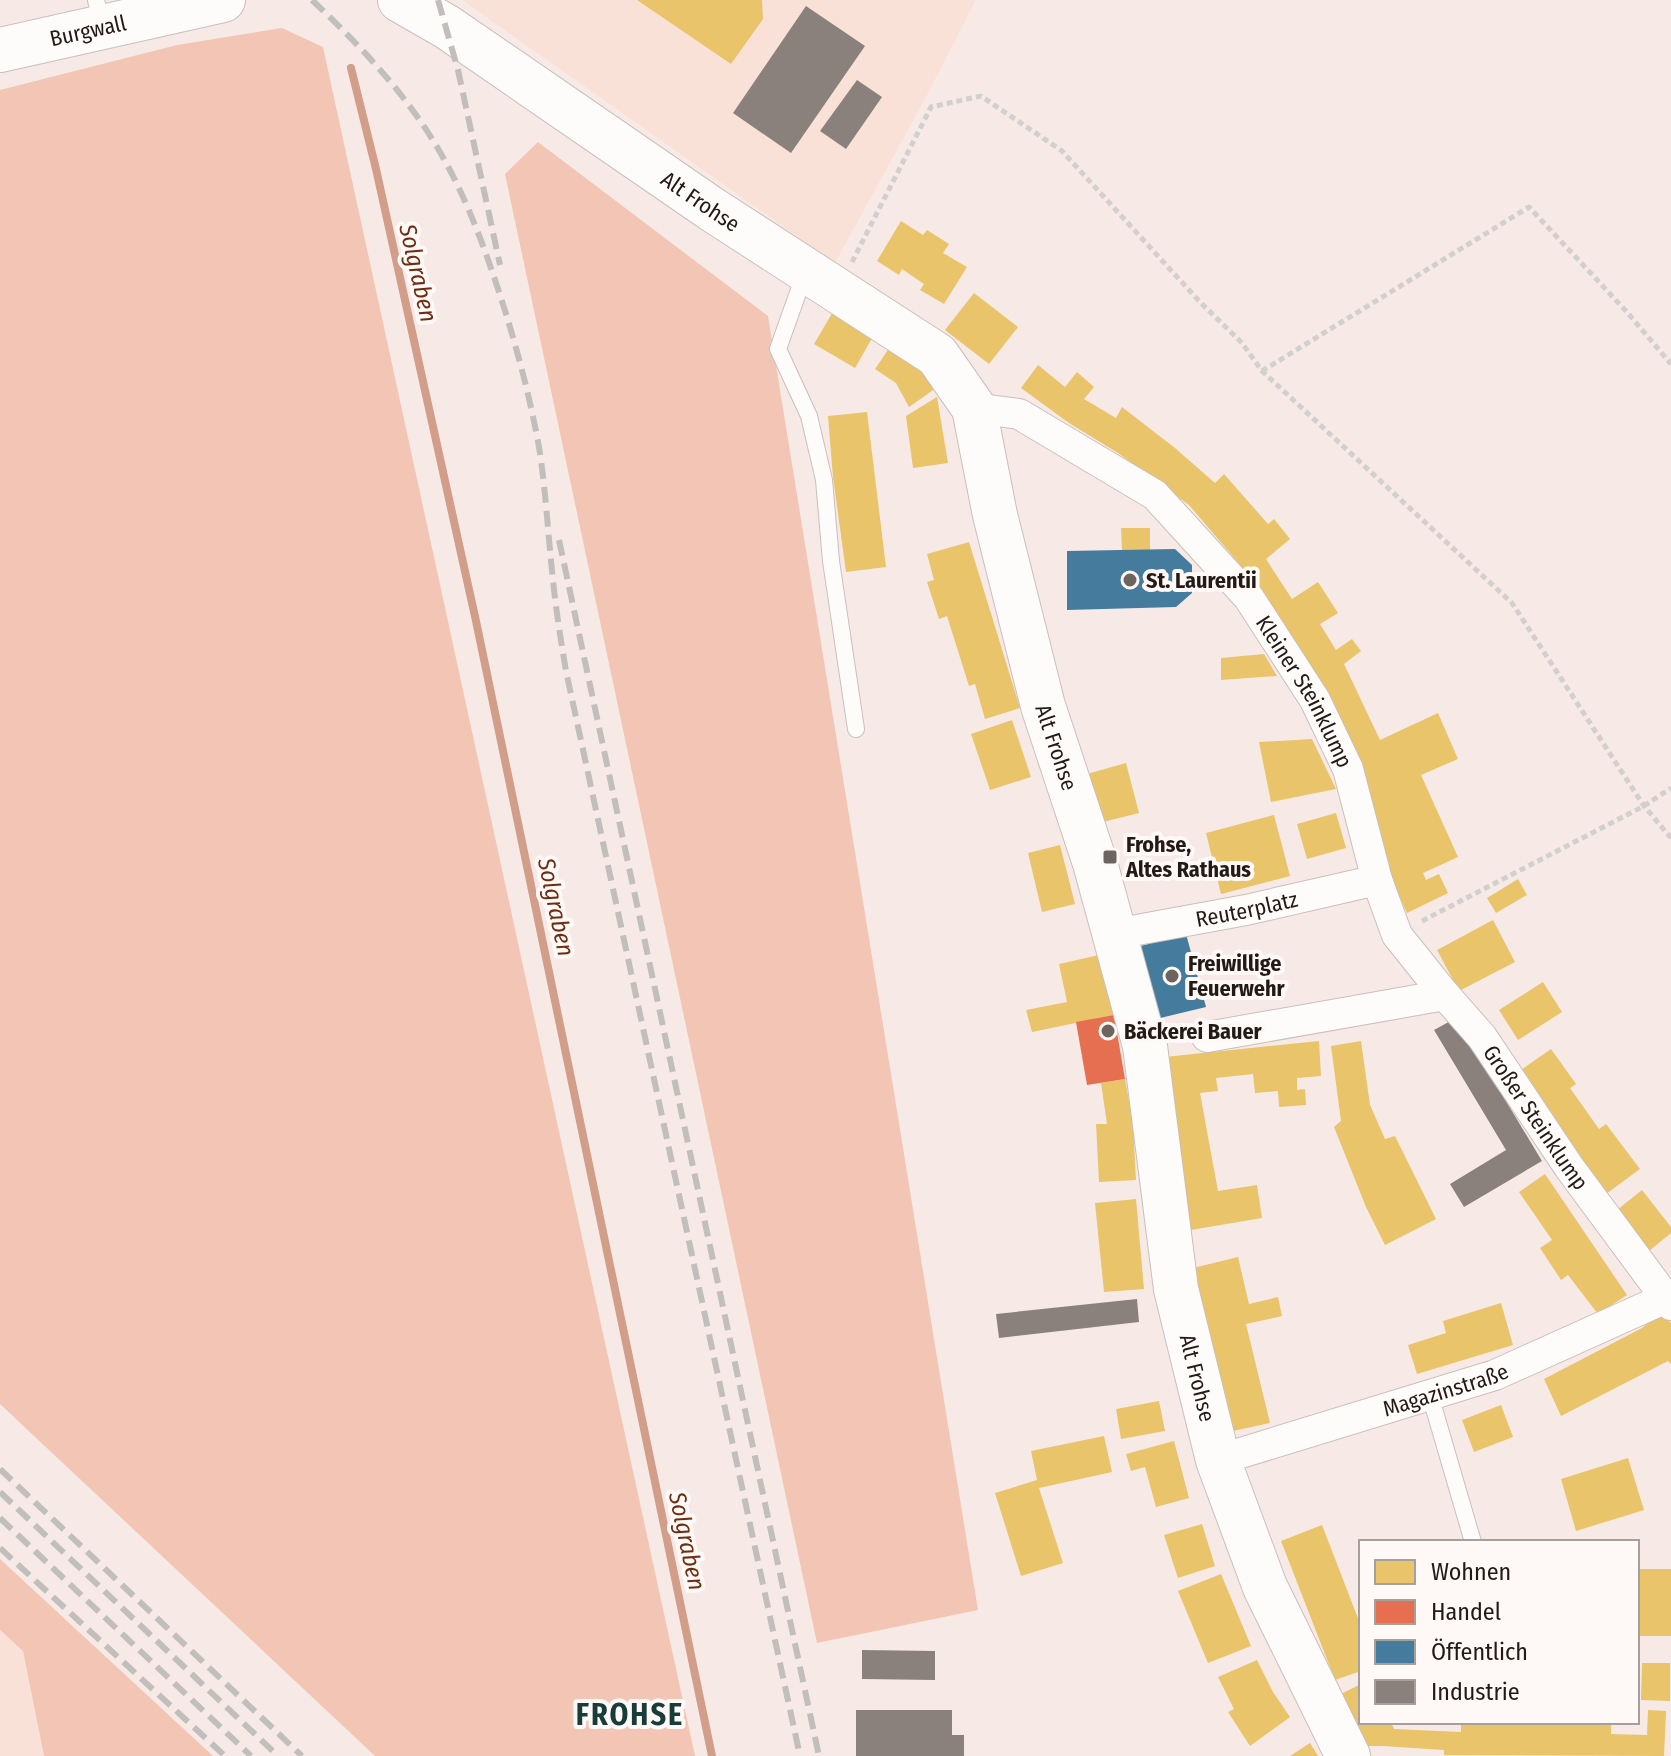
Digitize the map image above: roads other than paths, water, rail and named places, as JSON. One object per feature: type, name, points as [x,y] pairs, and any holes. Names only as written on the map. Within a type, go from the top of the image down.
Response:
[{"type":"street","name":"Burgwall","points":[[0,50],[100,14],[223,0]]},
{"type":"street","name":"Alt Frohse","points":[[400,0],[454,32],[821,281],[937,355],[974,408],[995,515],[1043,706],[1095,863],[1145,1046],[1176,1289],[1218,1460],[1265,1587],[1348,1756]]},
{"type":"street","name":"Kleiner Steinklump","points":[[974,408],[1019,414],[1155,495],[1249,598],[1315,700],[1348,769],[1377,880],[1397,935]]},
{"type":"street","name":"Reuterplatz","points":[[1115,934],[1246,910],[1377,880]]},
{"type":"street","name":"Großer Steinklump","points":[[1397,935],[1482,1037],[1569,1167],[1668,1302]]},
{"type":"street","points":[[1207,1037],[1445,995]]},
{"type":"street","name":"Magazinstraße","points":[[1218,1460],[1495,1375],[1668,1302]]},
{"type":"lane","points":[[821,281],[778,349],[809,416],[824,480],[831,561],[856,729]]},
{"type":"lane","points":[[1430,1395],[1472,1540]]},
{"type":"waterway","name":"Solgraben","points":[[351,68],[476,621],[712,1756]]},
{"type":"railway","points":[[312,0],[383,74],[436,145],[461,192],[481,241],[516,349],[539,447],[566,671],[800,1756]]},
{"type":"railway","points":[[438,0],[458,70],[500,265]]},
{"type":"railway","points":[[559,540],[819,1756]]},
{"type":"railway","points":[[0,1469],[302,1756]]},
{"type":"railway","points":[[0,1492],[278,1756]]},
{"type":"railway","points":[[0,1518],[251,1756]]},
{"type":"railway","points":[[0,1548],[225,1756]]},
{"type":"place","name":"St. Laurentii","points":[[1130,580]]},
{"type":"place","name":"Frohse, Altes Rathaus","points":[[1110,857]]},
{"type":"place","name":"Freiwillige Feuerwehr","points":[[1172,976]]},
{"type":"place","name":"Bäckerei Bauer","points":[[1108,1031]]},
{"type":"district","name":"FROHSE","points":[[630,1715]]}]
